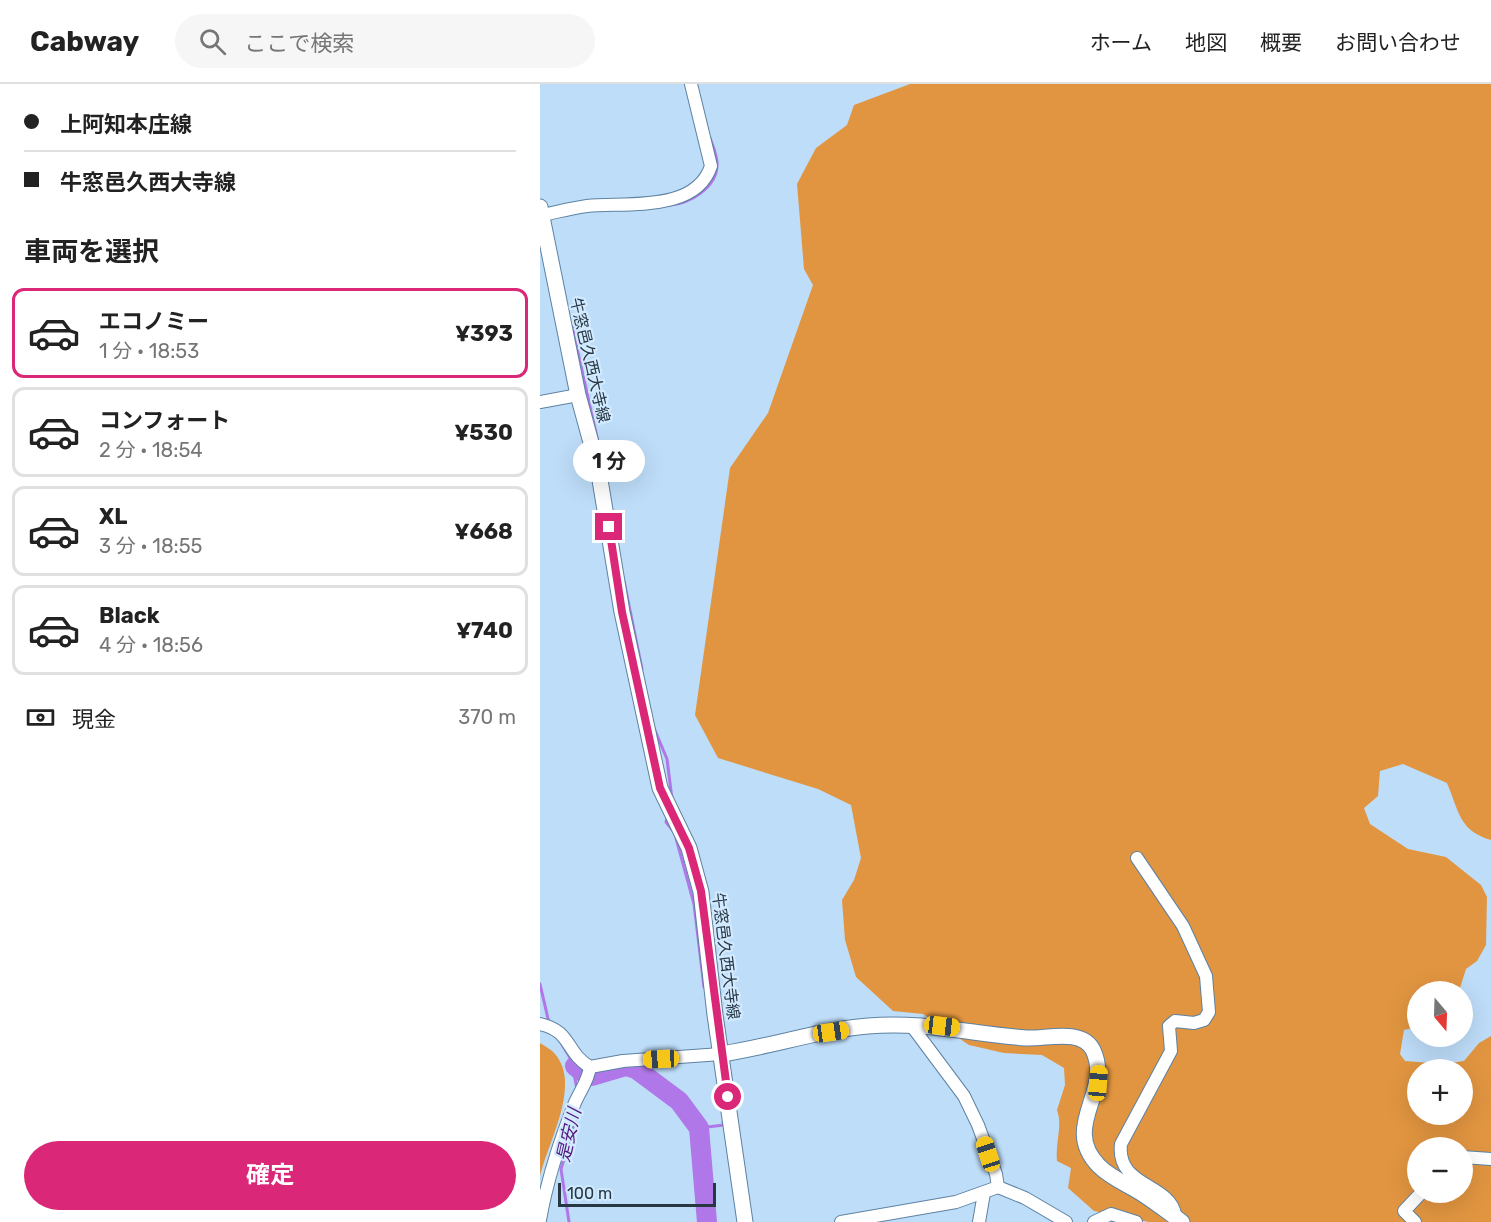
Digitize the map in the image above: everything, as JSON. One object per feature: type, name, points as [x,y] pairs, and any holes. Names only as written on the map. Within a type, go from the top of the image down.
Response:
[{"type":"main road","name":"牛窓邑久西大寺線","points":[[541,211],[578,395],[598,468],[622,612],[660,788],[689,848],[701,891],[745,1222]]},
{"type":"main road","points":[[721,1054],[868,1026],[911,1024],[1022,1038],[1075,1036],[1085,1040],[1092,1048],[1099,1069],[1098,1083],[1084,1124],[1091,1155],[1112,1176],[1179,1220]]},
{"type":"street","points":[[541,211],[677,199],[701,183],[711,166],[691,84]]},
{"type":"street","points":[[540,402],[578,395]]},
{"type":"street","points":[[1137,858],[1183,926],[1206,976],[1209,1012],[1204,1020],[1194,1023],[1175,1022],[1169,1026],[1171,1051],[1120,1144],[1122,1161],[1130,1175],[1162,1197],[1174,1209],[1179,1220]]},
{"type":"street","points":[[911,1024],[964,1096],[978,1125],[996,1174],[998,1187]]},
{"type":"street","points":[[546,1026],[566,1039],[588,1074]]},
{"type":"street","points":[[540,1220],[546,1184],[576,1100],[588,1074],[623,1061],[721,1054]]},
{"type":"street","points":[[1473,1158],[1491,1159]]},
{"type":"street","points":[[842,1222],[956,1202],[998,1187],[1025,1198],[1066,1222]]},
{"type":"street","points":[[979,1222],[984,1193]]},
{"type":"street","points":[[1412,1203],[1404,1211],[1415,1222]]},
{"type":"street","points":[[1094,1222],[1111,1214],[1136,1222]]},
{"type":"shaded area","points":[[910,84],[1491,84],[1491,840],[1480,836],[1466,825],[1447,783],[1403,764],[1380,771],[1378,796],[1364,808],[1370,824],[1408,849],[1446,857],[1481,885],[1487,897],[1486,945],[1477,961],[1466,969],[1462,981],[1407,981],[1407,1029],[1404,1030],[1400,1054],[1407,1061],[1407,1125],[1473,1125],[1473,1059],[1466,1059],[1479,1043],[1491,1036],[1491,1222],[1149,1222],[1094,1211],[1068,1188],[1071,1168],[1057,1161],[1059,1116],[1057,1110],[1065,1085],[1064,1068],[1042,1055],[1004,1053],[969,1045],[923,1014],[893,1011],[856,977],[845,940],[842,900],[854,880],[861,858],[851,805],[818,789],[718,758],[695,715],[730,468],[768,413],[813,285],[804,269],[797,184],[816,148],[847,125],[854,105]]},
{"type":"shaded area","points":[[540,1043],[555,1054],[562,1067],[565,1082],[560,1115],[540,1177]]},
{"type":"waterway","points":[[670,205],[693,198],[707,188],[712,181],[717,163],[710,138]]},
{"type":"waterway","points":[[572,326],[598,442]]},
{"type":"waterway","points":[[624,581],[642,669]]},
{"type":"waterway","points":[[654,728],[667,759],[672,799]]},
{"type":"waterway","points":[[667,818],[666,822],[674,832]]},
{"type":"waterway","points":[[676,838],[694,904],[704,987]]},
{"type":"waterway","name":"是安川","points":[[540,984],[549,1023]]},
{"type":"waterway","name":"是安川","points":[[560,1041],[575,1066],[577,1089]]},
{"type":"waterway","points":[[575,1066],[585,1074],[592,1076],[626,1066],[636,1069],[679,1101],[699,1128],[707,1222]]},
{"type":"waterway","name":"是安川","points":[[569,1222],[561,1169],[577,1114]]},
{"type":"waterway","points":[[699,1128],[724,1125],[723,1122]]},
{"type":"route","points":[[609,527],[622,612],[660,788],[689,848],[701,891],[715,1015],[728,1097]]}]
